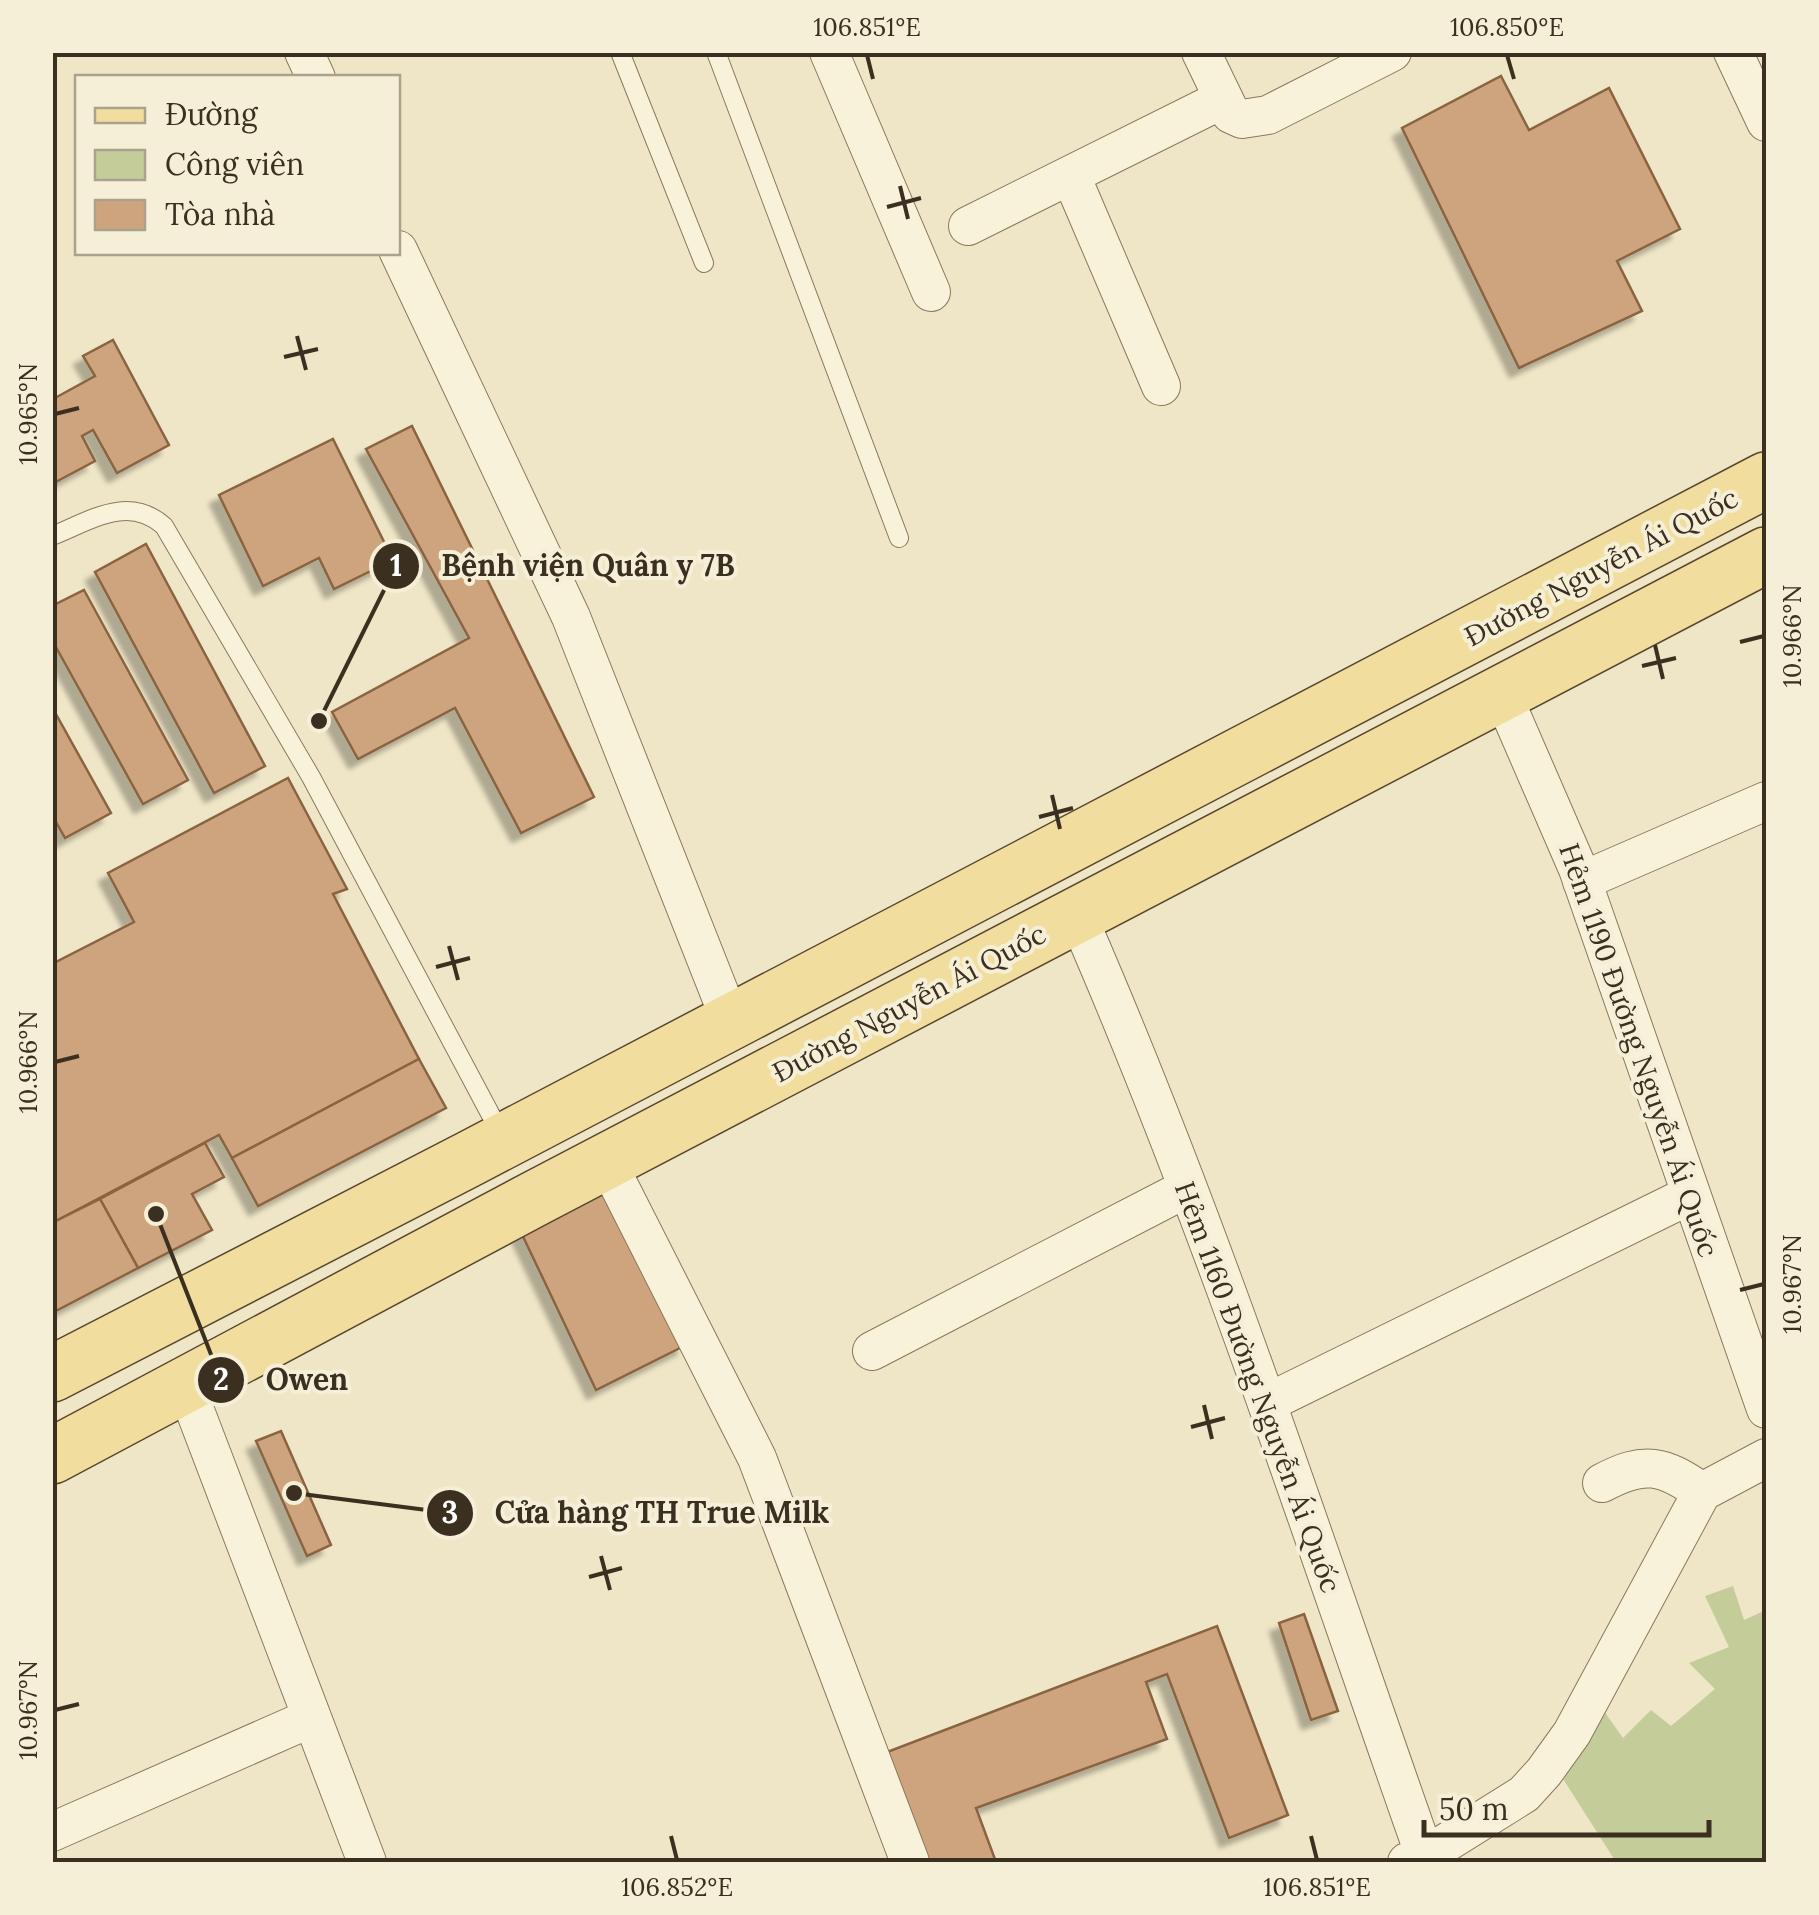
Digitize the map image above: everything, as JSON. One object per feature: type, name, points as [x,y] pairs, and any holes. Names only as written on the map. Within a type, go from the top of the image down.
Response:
[{"type":"main road","name":"Đường Nguyễn Ái Quốc","points":[[52,1374],[1766,480]]},
{"type":"main road","name":"Đường Nguyễn Ái Quốc","points":[[52,1456],[536,1198],[1766,555]]},
{"type":"main road","points":[[504,1141],[536,1198]]},
{"type":"street","points":[[304,52],[315,75]]},
{"type":"street","points":[[829,52],[931,292]]},
{"type":"street","points":[[1201,52],[1232,114],[1242,119],[1256,118],[1392,52]]},
{"type":"street","points":[[1733,52],[1766,122]]},
{"type":"street","points":[[968,226],[1223,99]]},
{"type":"street","points":[[1072,176],[1161,386]]},
{"type":"street","points":[[400,254],[571,617],[732,1022]]},
{"type":"street","name":"Hẻm 1190 Đường Nguyễn Ái Quốc","points":[[1502,694],[1582,881],[1766,1410]]},
{"type":"street","points":[[1582,881],[1766,801]]},
{"type":"street","name":"Hẻm 1160 Đường Nguyễn Ái Quốc","points":[[1077,916],[1121,1016],[1267,1402],[1420,1860]]},
{"type":"street","points":[[607,1162],[757,1458],[910,1862]]},
{"type":"street","points":[[872,1351],[1187,1188]]},
{"type":"street","points":[[1267,1402],[1690,1195]]},
{"type":"street","points":[[186,1387],[366,1862]]},
{"type":"street","points":[[1602,1483],[1628,1470],[1652,1468],[1670,1470],[1702,1492]]},
{"type":"street","points":[[1420,1860],[1524,1794],[1544,1772],[1572,1734],[1702,1492],[1763,1471]]},
{"type":"street","points":[[52,1832],[312,1718]]},
{"type":"lane","points":[[620,52],[704,263]]},
{"type":"lane","points":[[716,52],[899,538]]},
{"type":"lane","points":[[52,536],[116,510],[145,512],[164,526],[311,777],[504,1141]]},
{"type":"green space","points":[[1733,1586],[1744,1620],[1766,1610],[1766,1862],[1616,1862],[1558,1771],[1599,1704],[1623,1738],[1651,1710],[1671,1726],[1715,1689],[1689,1663],[1729,1647],[1705,1596]]},
{"type":"building","points":[[1501,76],[1529,130],[1609,88],[1680,229],[1617,261],[1642,311],[1519,368],[1402,128]]},
{"type":"building","points":[[113,340],[169,445],[117,473],[93,430],[82,436],[95,461],[52,484],[52,394],[55,398],[95,376],[83,356]]},
{"type":"building","points":[[412,426],[594,797],[521,833],[455,708],[358,759],[332,712],[469,638],[366,449]]},
{"type":"building","points":[[333,439],[393,560],[334,589],[319,558],[263,586],[219,495]]},
{"type":"building","points":[[146,544],[265,766],[214,793],[95,572]]},
{"type":"building","points":[[84,590],[188,780],[143,804],[52,640],[52,606]]},
{"type":"building","points":[[52,707],[111,813],[65,838],[52,815]]},
{"type":"building","points":[[288,778],[347,889],[333,894],[419,1059],[232,1158],[219,1135],[52,1223],[52,964],[134,922],[108,873]]},
{"type":"building","points":[[419,1059],[446,1108],[258,1206],[232,1158]]},
{"type":"building","points":[[205,1143],[224,1177],[192,1194],[212,1230],[138,1268],[100,1199]]},
{"type":"building","points":[[604,1181],[686,1345],[596,1390],[518,1226]]},
{"type":"building","points":[[100,1199],[138,1268],[52,1313],[52,1223]]},
{"type":"building","points":[[281,1431],[331,1545],[307,1556],[256,1441]]},
{"type":"building","points":[[1304,1614],[1338,1711],[1311,1720],[1279,1623]]},
{"type":"building","points":[[1217,1626],[1288,1815],[1229,1838],[1167,1674],[1146,1682],[1167,1739],[976,1808],[996,1862],[923,1862],[882,1754]]},
{"type":"place","name":"Bệnh viện Quân y 7B","points":[[319,721]]},
{"type":"place","name":"Owen","points":[[156,1214]]},
{"type":"place","name":"Cửa hàng TH True Milk","points":[[294,1493]]}]
